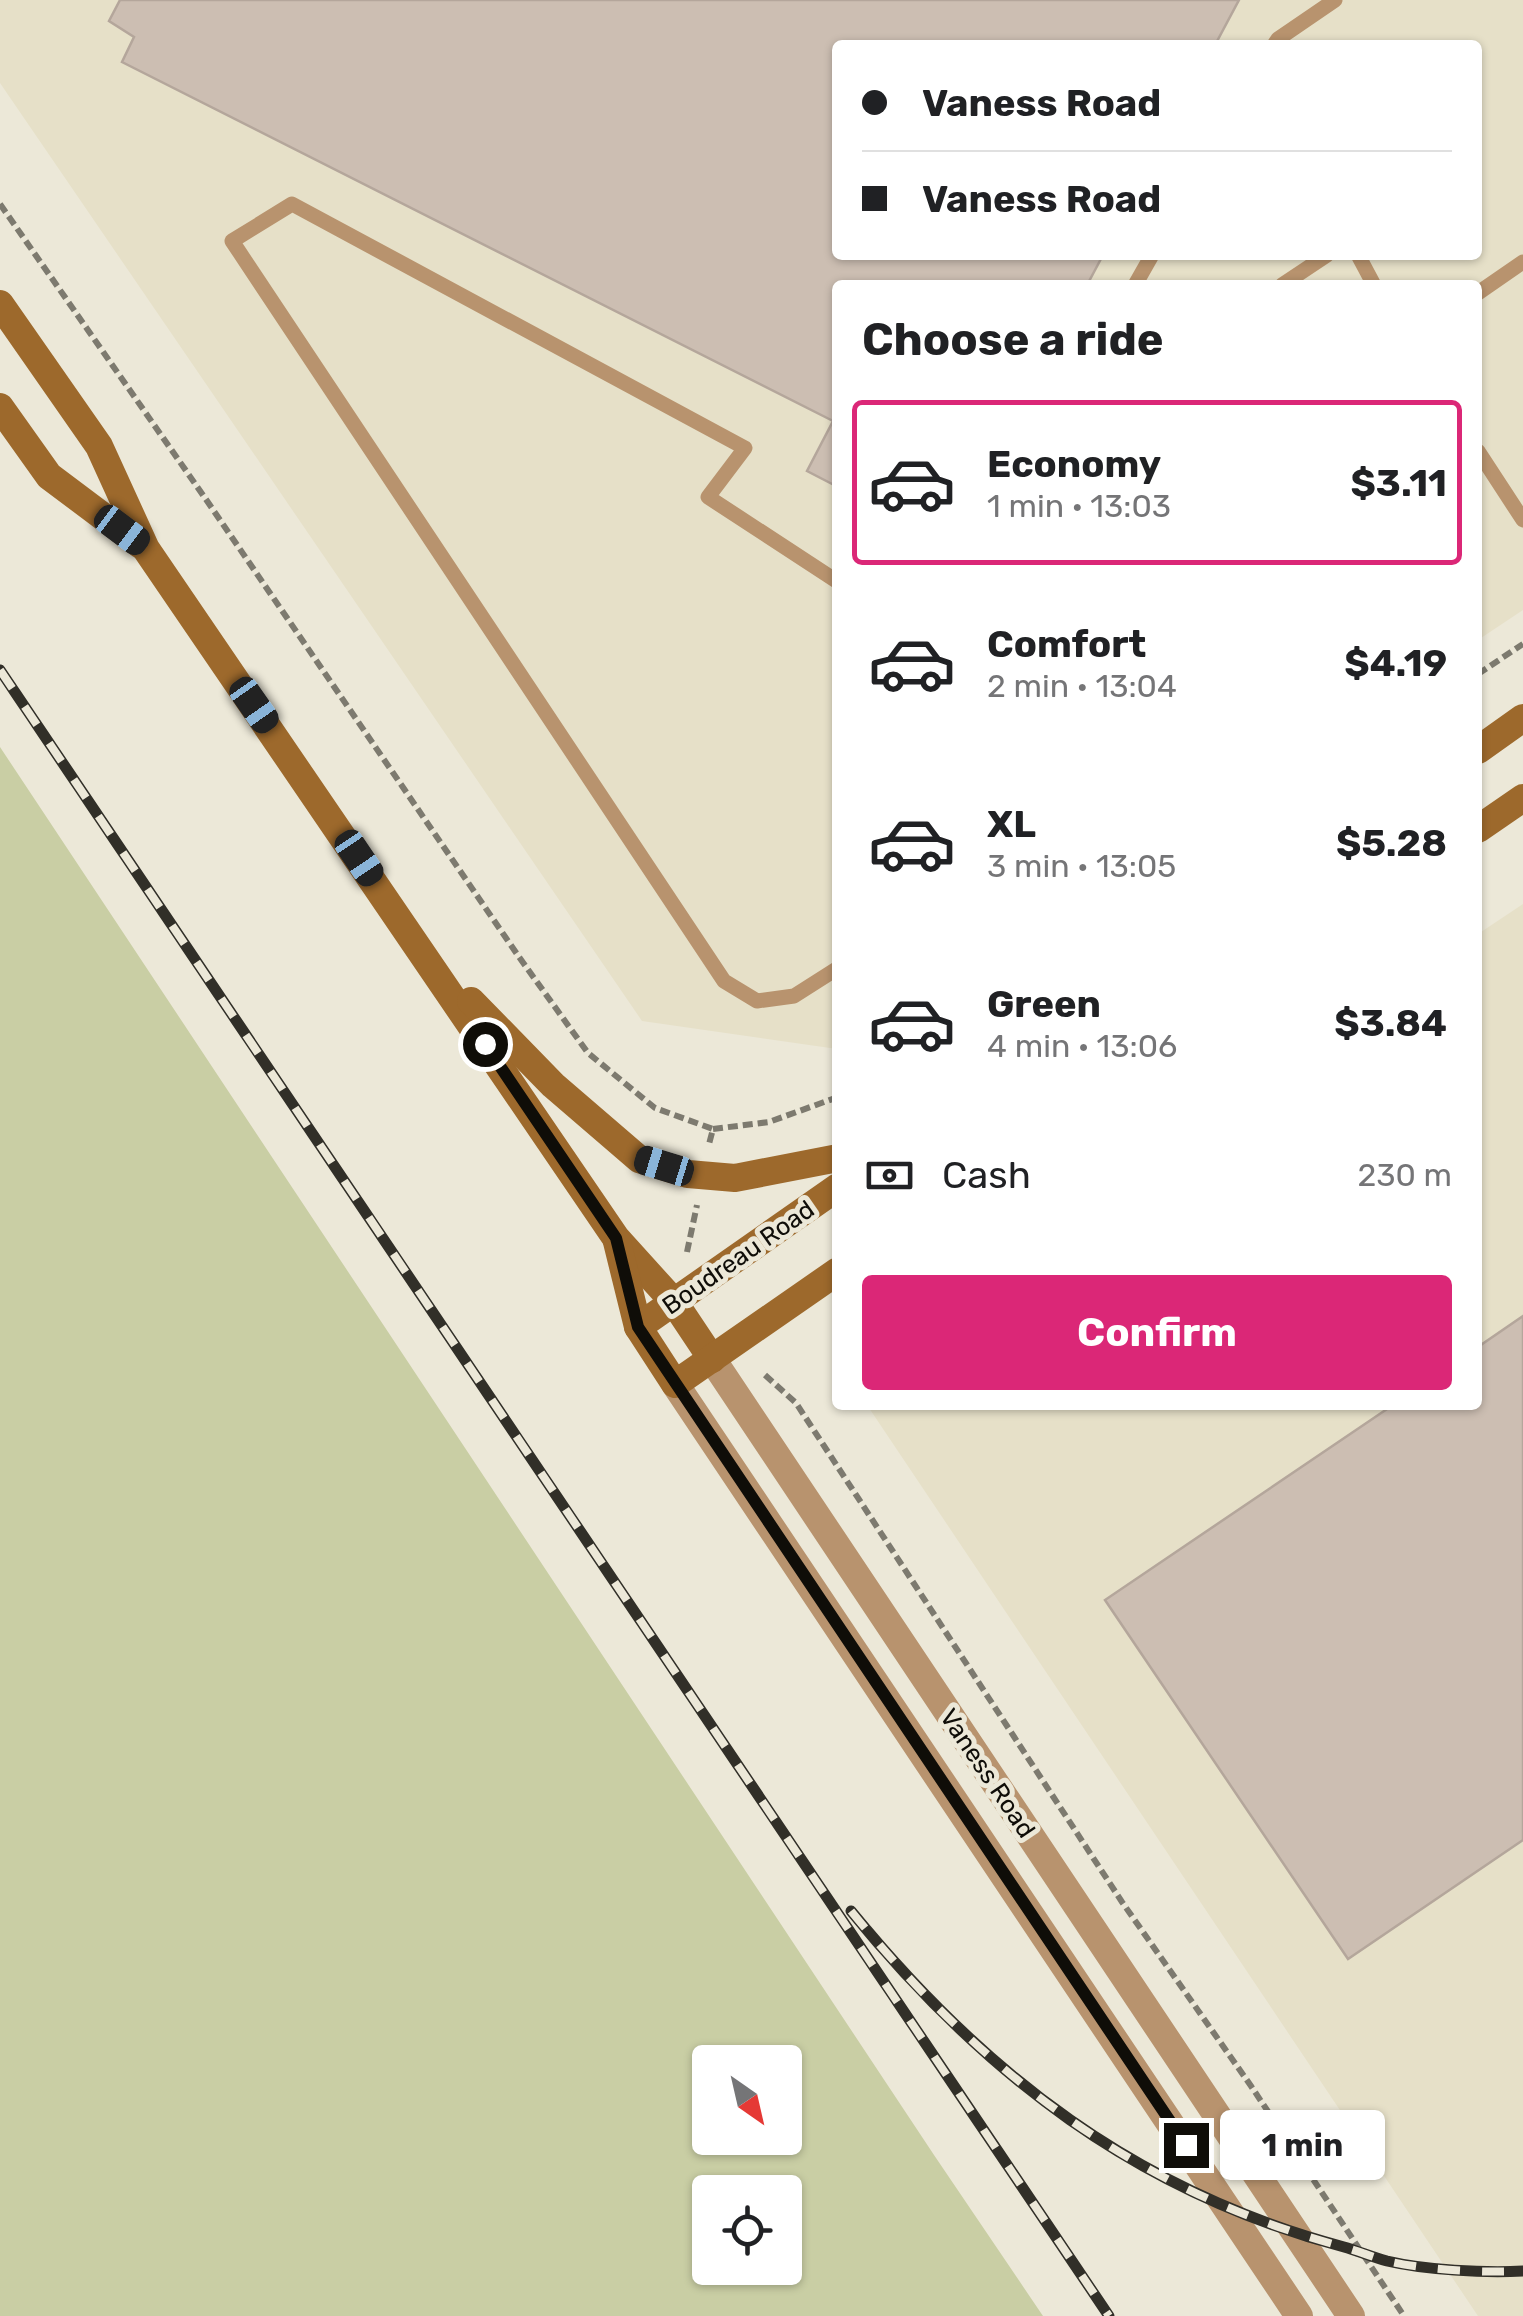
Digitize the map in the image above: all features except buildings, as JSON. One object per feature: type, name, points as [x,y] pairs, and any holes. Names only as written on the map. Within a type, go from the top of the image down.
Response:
[{"type":"main road","name":"Vaness Road","points":[[0,304],[99,446],[146,549],[616,1238],[674,1302],[712,1359]]},
{"type":"main road","name":"Vaness Road","points":[[0,407],[49,476],[146,549]]},
{"type":"main road","points":[[1482,747],[1523,718]]},
{"type":"main road","points":[[1482,826],[1523,798]]},
{"type":"main road","points":[[419,948],[552,1085],[638,1158],[688,1174],[735,1178],[832,1159]]},
{"type":"main road","name":"Boudreau Road","points":[[638,1327],[832,1191]]},
{"type":"main road","name":"Vaness Road","points":[[616,1238],[638,1327],[675,1384]]},
{"type":"main road","points":[[675,1384],[832,1275]]},
{"type":"street","name":"Vaness Road","points":[[712,1359],[1351,2316]]},
{"type":"street","name":"Vaness Road","points":[[675,1384],[1299,2316]]},
{"type":"lane","points":[[1281,40],[1335,0]]},
{"type":"lane","points":[[832,578],[708,497],[746,448],[292,204],[232,241],[724,981],[758,1001],[794,996],[832,972]]},
{"type":"lane","points":[[1290,280],[1320,260]]},
{"type":"lane","points":[[1482,290],[1523,262]]},
{"type":"lane","points":[[1482,457],[1523,520]]},
{"type":"path","points":[[1482,671],[1523,644]]},
{"type":"path","points":[[712,1129],[769,1122],[832,1098]]},
{"type":"shaded area","points":[[0,0],[1523,0],[1523,610],[1482,637],[1482,280],[832,280],[832,1048],[642,1021],[0,83]]},
{"type":"shaded area","points":[[1523,904],[1523,2316],[1478,2316],[870,1410],[1482,1410],[1482,931]]},
{"type":"green space","points":[[0,747],[934,2155],[1043,2316],[0,2316]]},
{"type":"railway","points":[[0,670],[1109,2316]]},
{"type":"railway","points":[[851,1911],[955,2025],[1011,2075],[1132,2160],[1198,2194],[1269,2223],[1381,2259],[1436,2269],[1523,2271]]},
{"type":"route","points":[[485,1044],[616,1238],[638,1327],[1186,2145]]}]
